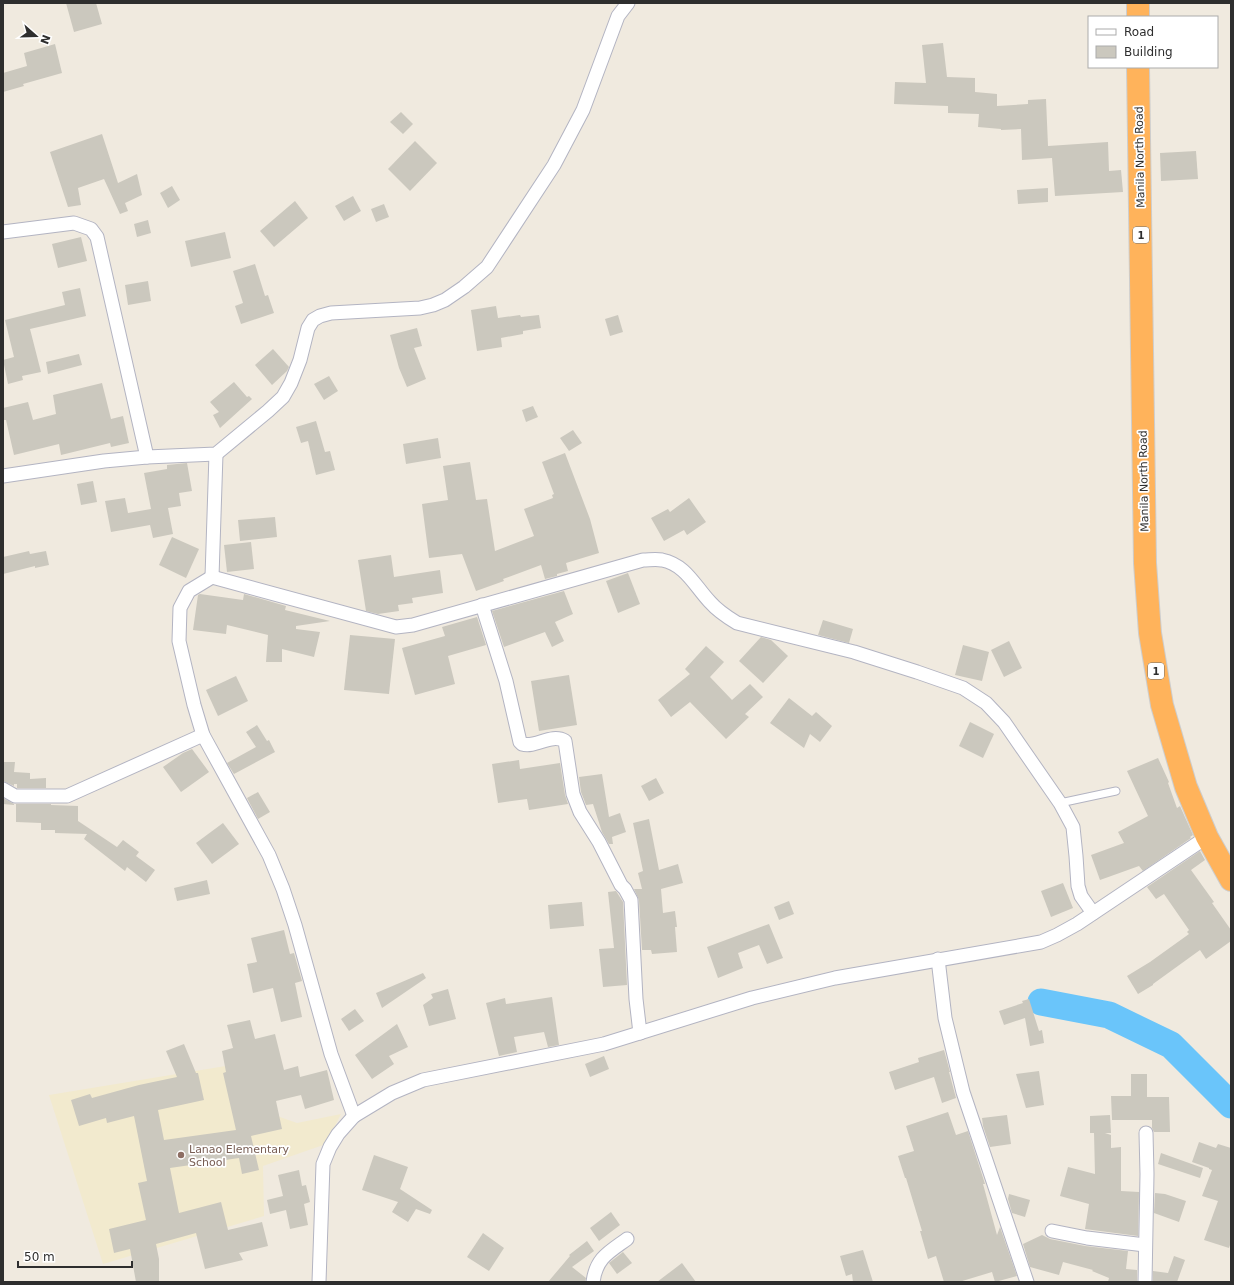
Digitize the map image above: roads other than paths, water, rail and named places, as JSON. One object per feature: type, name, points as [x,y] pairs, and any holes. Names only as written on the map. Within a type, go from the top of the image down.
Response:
[{"type":"highway","points":[[1138,3],[1138,16]]},
{"type":"highway","name":"Manila North Road","points":[[1138,68],[1145,563],[1150,634],[1162,705],[1186,787],[1207,837],[1231,880]]},
{"type":"street","points":[[3,476],[104,461],[148,457],[216,454],[268,411],[283,396],[292,384],[308,328],[313,320],[331,313],[420,308],[445,300],[464,287],[487,267],[554,165],[583,110],[618,16],[628,3]]},
{"type":"street","points":[[3,232],[74,223],[91,229],[97,237],[148,457]]},
{"type":"street","points":[[212,577],[216,454]]},
{"type":"street","points":[[354,1116],[332,1054],[283,889],[269,855],[203,736],[194,704],[179,641],[180,608],[189,591],[212,577],[396,627],[414,625],[643,560],[661,560],[678,566],[693,580],[710,602],[725,616],[737,622],[854,652],[917,672],[963,688],[986,703],[1004,722],[1060,803],[1073,827],[1080,896],[1093,913]]},
{"type":"street","points":[[482,606],[506,681],[520,742],[528,745],[556,738],[565,741],[573,794],[580,812],[599,842],[621,885],[631,900],[636,999],[640,1033]]},
{"type":"street","points":[[3,789],[15,796],[67,796],[203,736]]},
{"type":"street","points":[[319,1282],[323,1164],[330,1147],[338,1134],[354,1116],[392,1093],[423,1080],[604,1044],[752,998],[835,978],[1041,942],[1077,924],[1207,837]]},
{"type":"street","points":[[938,960],[945,1018],[963,1092],[1027,1282]]},
{"type":"street","points":[[1145,1282],[1147,1174],[1146,1132]]},
{"type":"street","points":[[1052,1230],[1087,1238],[1145,1245]]},
{"type":"street","points":[[593,1282],[598,1263],[610,1251],[627,1239]]},
{"type":"lane","points":[[1060,803],[1116,792]]},
{"type":"waterway","points":[[1041,1002],[1109,1015],[1171,1045],[1231,1105]]},
{"type":"place","name":"Lanao Elementary School","points":[[181,1155]]}]
